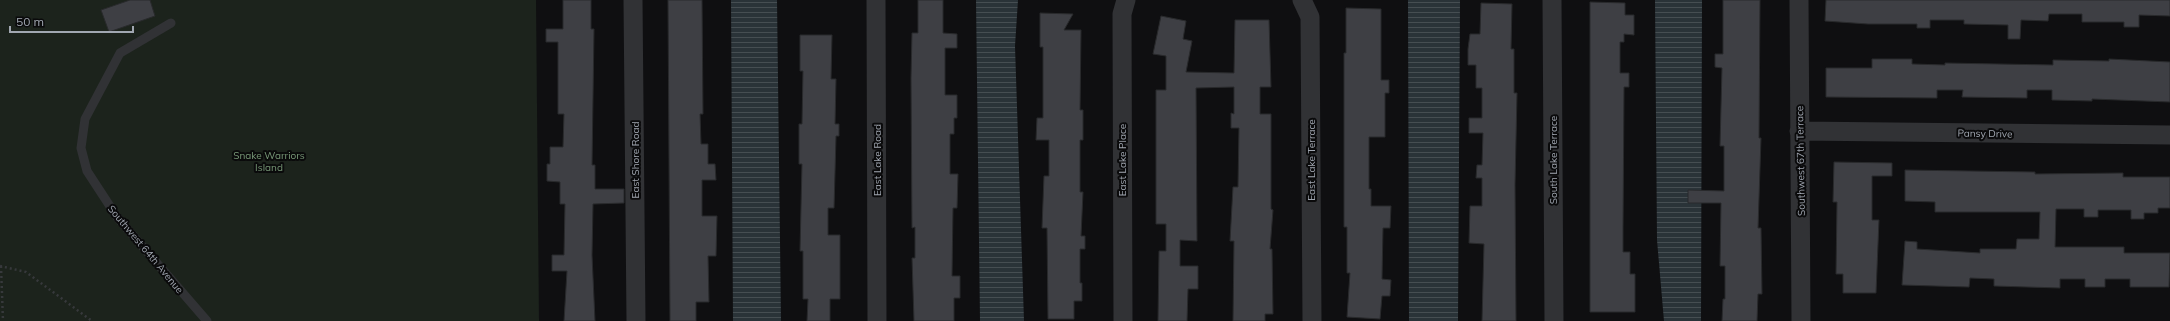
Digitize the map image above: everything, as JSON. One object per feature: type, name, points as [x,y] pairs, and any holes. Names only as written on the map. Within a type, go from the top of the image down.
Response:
[{"type":"street","name":"East Shore Road","points":[[633,0],[636,321]]},
{"type":"street","name":"East Lake Road","points":[[876,0],[877,321]]},
{"type":"street","name":"East Lake Place","points":[[1123,321],[1122,14],[1126,0]]},
{"type":"street","name":"East Lake Terrace","points":[[1302,0],[1310,17],[1312,321]]},
{"type":"street","name":"South Lake Terrace","points":[[1552,0],[1554,321]]},
{"type":"street","name":"Southwest 67th Terrace","points":[[1799,0],[1801,321]]},
{"type":"street","name":"Pansy Drive","points":[[1799,131],[2170,135]]},
{"type":"lane","name":"Southwest 64th Avenue","points":[[171,23],[120,53],[85,119],[81,148],[87,171],[117,217],[207,321]]},
{"type":"path","points":[[3,321],[0,266],[26,272],[92,321]]},
{"type":"green space","name":"Snake Warriors Island","points":[[0,0],[536,0],[539,321],[0,321]]},
{"type":"shaded area","points":[[731,0],[777,0],[781,321],[733,321]]},
{"type":"shaded area","points":[[976,0],[1018,0],[1015,46],[1024,321],[980,321]]},
{"type":"shaded area","points":[[1408,0],[1460,0],[1458,321],[1409,321]]},
{"type":"shaded area","points":[[1655,0],[1702,0],[1701,321],[1664,321],[1657,240]]},
{"type":"building","points":[[130,0],[150,0],[155,16],[109,32],[101,10]]},
{"type":"building","points":[[563,0],[591,0],[591,29],[594,29],[592,165],[595,165],[595,189],[624,189],[624,203],[593,204],[592,255],[595,321],[564,321],[567,271],[552,271],[552,255],[564,255],[565,204],[560,204],[560,182],[547,181],[547,164],[550,164],[550,147],[563,147],[564,114],[558,114],[558,42],[546,42],[546,29],[563,29]]},
{"type":"building","points":[[668,0],[702,0],[703,114],[700,114],[701,144],[708,144],[708,164],[715,164],[716,180],[702,180],[702,216],[717,216],[716,256],[708,256],[709,302],[696,302],[696,321],[670,321]]},
{"type":"building","points":[[918,0],[943,0],[943,33],[957,34],[957,48],[945,48],[945,95],[957,95],[957,118],[954,118],[954,134],[950,134],[950,174],[958,174],[957,208],[953,208],[952,276],[960,276],[960,298],[954,298],[954,321],[914,321],[912,258],[915,258],[915,227],[912,228],[911,78],[912,33],[918,33]]},
{"type":"building","points":[[1723,0],[1760,0],[1759,138],[1761,138],[1758,228],[1761,228],[1762,294],[1758,294],[1757,321],[1722,321],[1723,299],[1725,299],[1725,266],[1720,266],[1721,203],[1688,203],[1688,190],[1724,191],[1724,146],[1720,146],[1722,68],[1715,67],[1715,54],[1723,54]]},
{"type":"building","points":[[1826,0],[2170,0],[2170,16],[2139,15],[2139,27],[2124,27],[2124,22],[2082,22],[2082,14],[2049,14],[2048,21],[2021,20],[2020,39],[2008,39],[2008,25],[1964,24],[1964,20],[1930,20],[1930,28],[1917,28],[1917,24],[1868,24],[1825,21]]},
{"type":"building","points":[[1590,2],[1625,3],[1625,15],[1634,15],[1634,35],[1624,34],[1624,42],[1620,42],[1620,73],[1629,73],[1629,87],[1624,87],[1623,252],[1630,252],[1630,274],[1635,274],[1635,312],[1590,312]]},
{"type":"building","points":[[1481,3],[1512,4],[1511,49],[1514,49],[1514,93],[1517,93],[1515,184],[1516,321],[1482,321],[1484,244],[1469,243],[1470,206],[1482,206],[1482,178],[1476,178],[1477,165],[1482,165],[1483,133],[1469,133],[1469,118],[1482,118],[1482,88],[1476,88],[1476,65],[1468,65],[1470,34],[1480,34]]},
{"type":"building","points":[[1346,8],[1381,9],[1381,80],[1389,80],[1389,93],[1385,93],[1385,137],[1369,137],[1369,189],[1371,189],[1371,206],[1391,206],[1390,228],[1383,228],[1382,279],[1391,280],[1390,296],[1382,296],[1380,319],[1347,317],[1350,273],[1347,273],[1347,227],[1344,227],[1344,53],[1346,53]]},
{"type":"building","points":[[1040,13],[1073,14],[1064,30],[1081,30],[1080,110],[1083,110],[1083,140],[1080,140],[1080,192],[1083,192],[1081,236],[1085,236],[1085,249],[1080,249],[1080,283],[1082,283],[1082,301],[1074,301],[1074,319],[1048,319],[1047,228],[1042,228],[1044,176],[1049,176],[1049,140],[1036,140],[1037,118],[1043,118],[1043,47],[1040,47]]},
{"type":"building","points":[[1161,16],[1186,21],[1183,39],[1192,41],[1186,72],[1234,73],[1235,20],[1269,20],[1271,87],[1260,87],[1260,114],[1271,114],[1271,209],[1273,210],[1270,249],[1272,249],[1273,314],[1265,314],[1265,321],[1233,321],[1234,241],[1230,241],[1233,187],[1238,187],[1239,128],[1231,128],[1231,113],[1234,114],[1234,87],[1196,88],[1197,241],[1180,240],[1180,266],[1198,266],[1198,289],[1188,289],[1187,321],[1158,321],[1159,251],[1166,251],[1166,224],[1156,224],[1156,90],[1166,90],[1166,56],[1153,54]]},
{"type":"building","points":[[800,35],[832,35],[831,79],[836,79],[835,124],[839,124],[839,136],[836,136],[834,208],[828,208],[828,235],[840,235],[840,299],[830,299],[830,321],[807,321],[808,299],[803,299],[803,251],[800,251],[802,164],[799,164],[799,124],[802,124],[803,71],[800,71]]},
{"type":"building","points":[[1872,59],[1912,59],[1912,64],[1945,65],[1945,63],[2053,65],[2053,60],[2109,61],[2109,59],[2170,62],[2170,102],[2092,99],[2092,101],[2052,100],[2052,90],[2027,90],[2027,98],[1962,97],[1963,90],[1937,90],[1937,98],[1826,97],[1826,68],[1872,68]]},
{"type":"building","points":[[1834,162],[1892,163],[1892,176],[1872,176],[1872,220],[1879,220],[1876,293],[1843,293],[1843,274],[1836,274],[1837,202],[1833,202]]},
{"type":"building","points":[[1905,170],[2035,172],[2035,174],[2123,173],[2123,177],[2170,177],[2170,208],[2158,208],[2158,213],[2144,213],[2144,219],[2131,219],[2131,210],[2098,210],[2098,217],[2084,217],[2084,209],[2056,209],[2055,247],[2124,247],[2124,253],[2170,253],[2169,287],[2130,287],[2130,279],[2105,279],[2105,287],[2085,287],[2085,279],[2060,279],[2060,288],[1994,286],[1994,279],[1970,278],[1969,287],[1902,285],[1905,241],[1917,242],[1917,249],[1980,253],[1980,249],[2016,249],[2017,239],[2039,239],[2040,212],[1935,212],[1935,202],[1905,201]]}]
